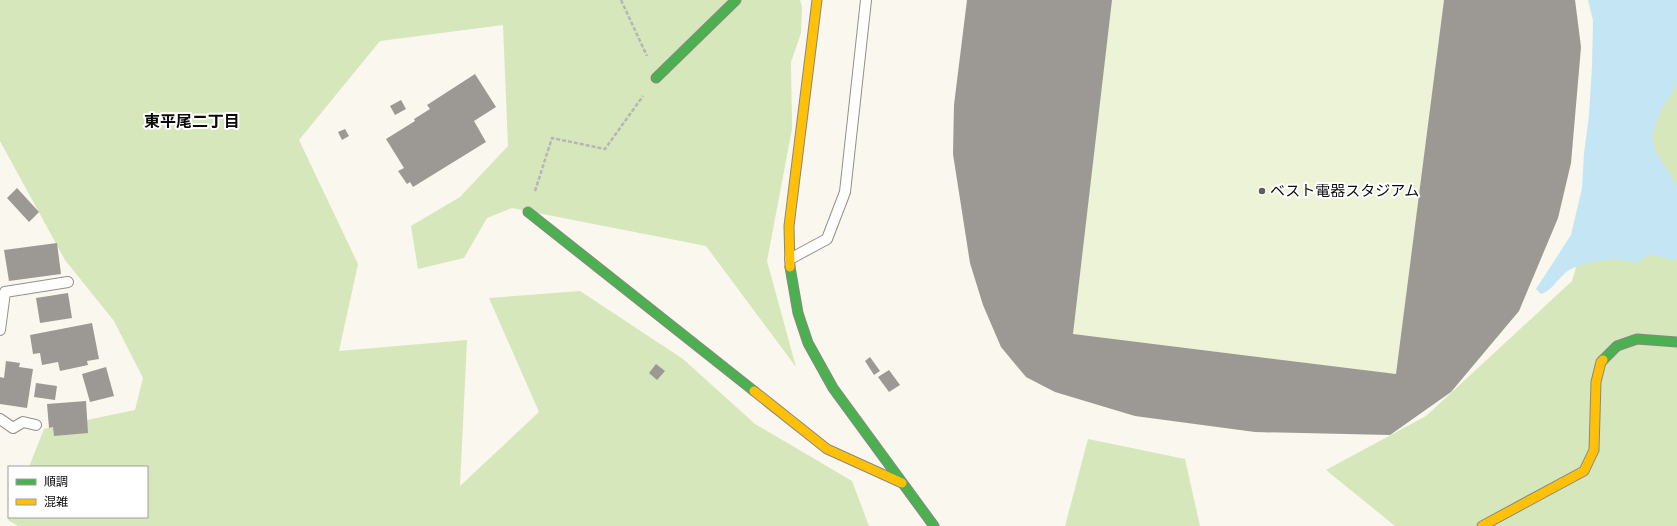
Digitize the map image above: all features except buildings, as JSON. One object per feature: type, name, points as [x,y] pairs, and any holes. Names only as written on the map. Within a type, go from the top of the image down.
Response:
[{"type":"street","points":[[656,78],[736,0]]},
{"type":"street","points":[[817,0],[797,149],[790,226],[790,270],[798,313],[808,343],[833,388],[934,526]]},
{"type":"street","points":[[528,212],[827,449],[903,484]]},
{"type":"street","points":[[1482,526],[1584,471],[1594,450],[1596,382],[1601,362],[1617,346],[1637,340],[1677,342]]},
{"type":"lane","points":[[790,259],[827,239],[845,192],[866,0]]},
{"type":"lane","points":[[0,330],[5,292],[68,282]]},
{"type":"lane","points":[[0,419],[13,428],[23,422],[36,425]]},
{"type":"path","points":[[528,212],[552,138],[605,149],[656,78],[621,0]]},
{"type":"green space","points":[[0,0],[800,0],[802,7],[801,33],[791,62],[792,129],[767,261],[796,367],[706,246],[512,208],[487,218],[464,258],[418,269],[411,226],[460,197],[508,146],[503,25],[380,41],[299,140],[358,264],[339,351],[467,340],[460,486],[539,412],[489,298],[580,291],[683,359],[755,424],[852,481],[869,526],[18,526],[8,520],[9,518],[148,518],[148,466],[29,466],[44,429],[135,410],[143,378],[114,321],[65,260],[0,141]]},
{"type":"green space","name":"ベスト電器スタジアム","points":[[967,0],[1575,0],[1581,47],[1571,163],[1558,218],[1519,311],[1451,392],[1390,435],[1255,432],[1135,416],[1055,392],[1026,377],[1001,347],[983,305],[970,263],[953,154],[954,105]]},
{"type":"green space","points":[[1677,69],[1677,194],[1648,155],[1653,103]]},
{"type":"green space","points":[[1677,240],[1677,526],[1395,526],[1326,470],[1426,416],[1572,281],[1580,254]]},
{"type":"green space","points":[[1088,439],[1185,459],[1200,526],[1065,526]]},
{"type":"water","points":[[1588,0],[1677,0],[1677,85],[1660,112],[1652,136],[1656,152],[1677,185],[1677,258],[1672,260],[1653,255],[1642,258],[1638,264],[1623,260],[1605,260],[1587,263],[1571,269],[1546,292],[1541,294],[1536,289],[1571,235],[1582,188],[1592,66],[1593,21]]},
{"type":"traffic: fast","points":[[656,78],[736,0]]},
{"type":"traffic: fast","points":[[528,212],[754,391]]},
{"type":"traffic: fast","points":[[790,267],[798,313],[808,343],[833,388],[934,526]]},
{"type":"traffic: fast","points":[[1603,360],[1617,346],[1637,339],[1677,342]]},
{"type":"traffic: slow","points":[[790,267],[789,226],[817,0]]},
{"type":"traffic: slow","points":[[1482,526],[1584,471],[1594,450],[1596,382],[1601,362],[1603,360]]},
{"type":"traffic: slow","points":[[754,391],[827,449],[902,483]]},
{"type":"place","name":"ベスト電器スタジアム","points":[[1262,191]]},
{"type":"district","name":"東平尾二丁目","points":[[192,121]]}]
